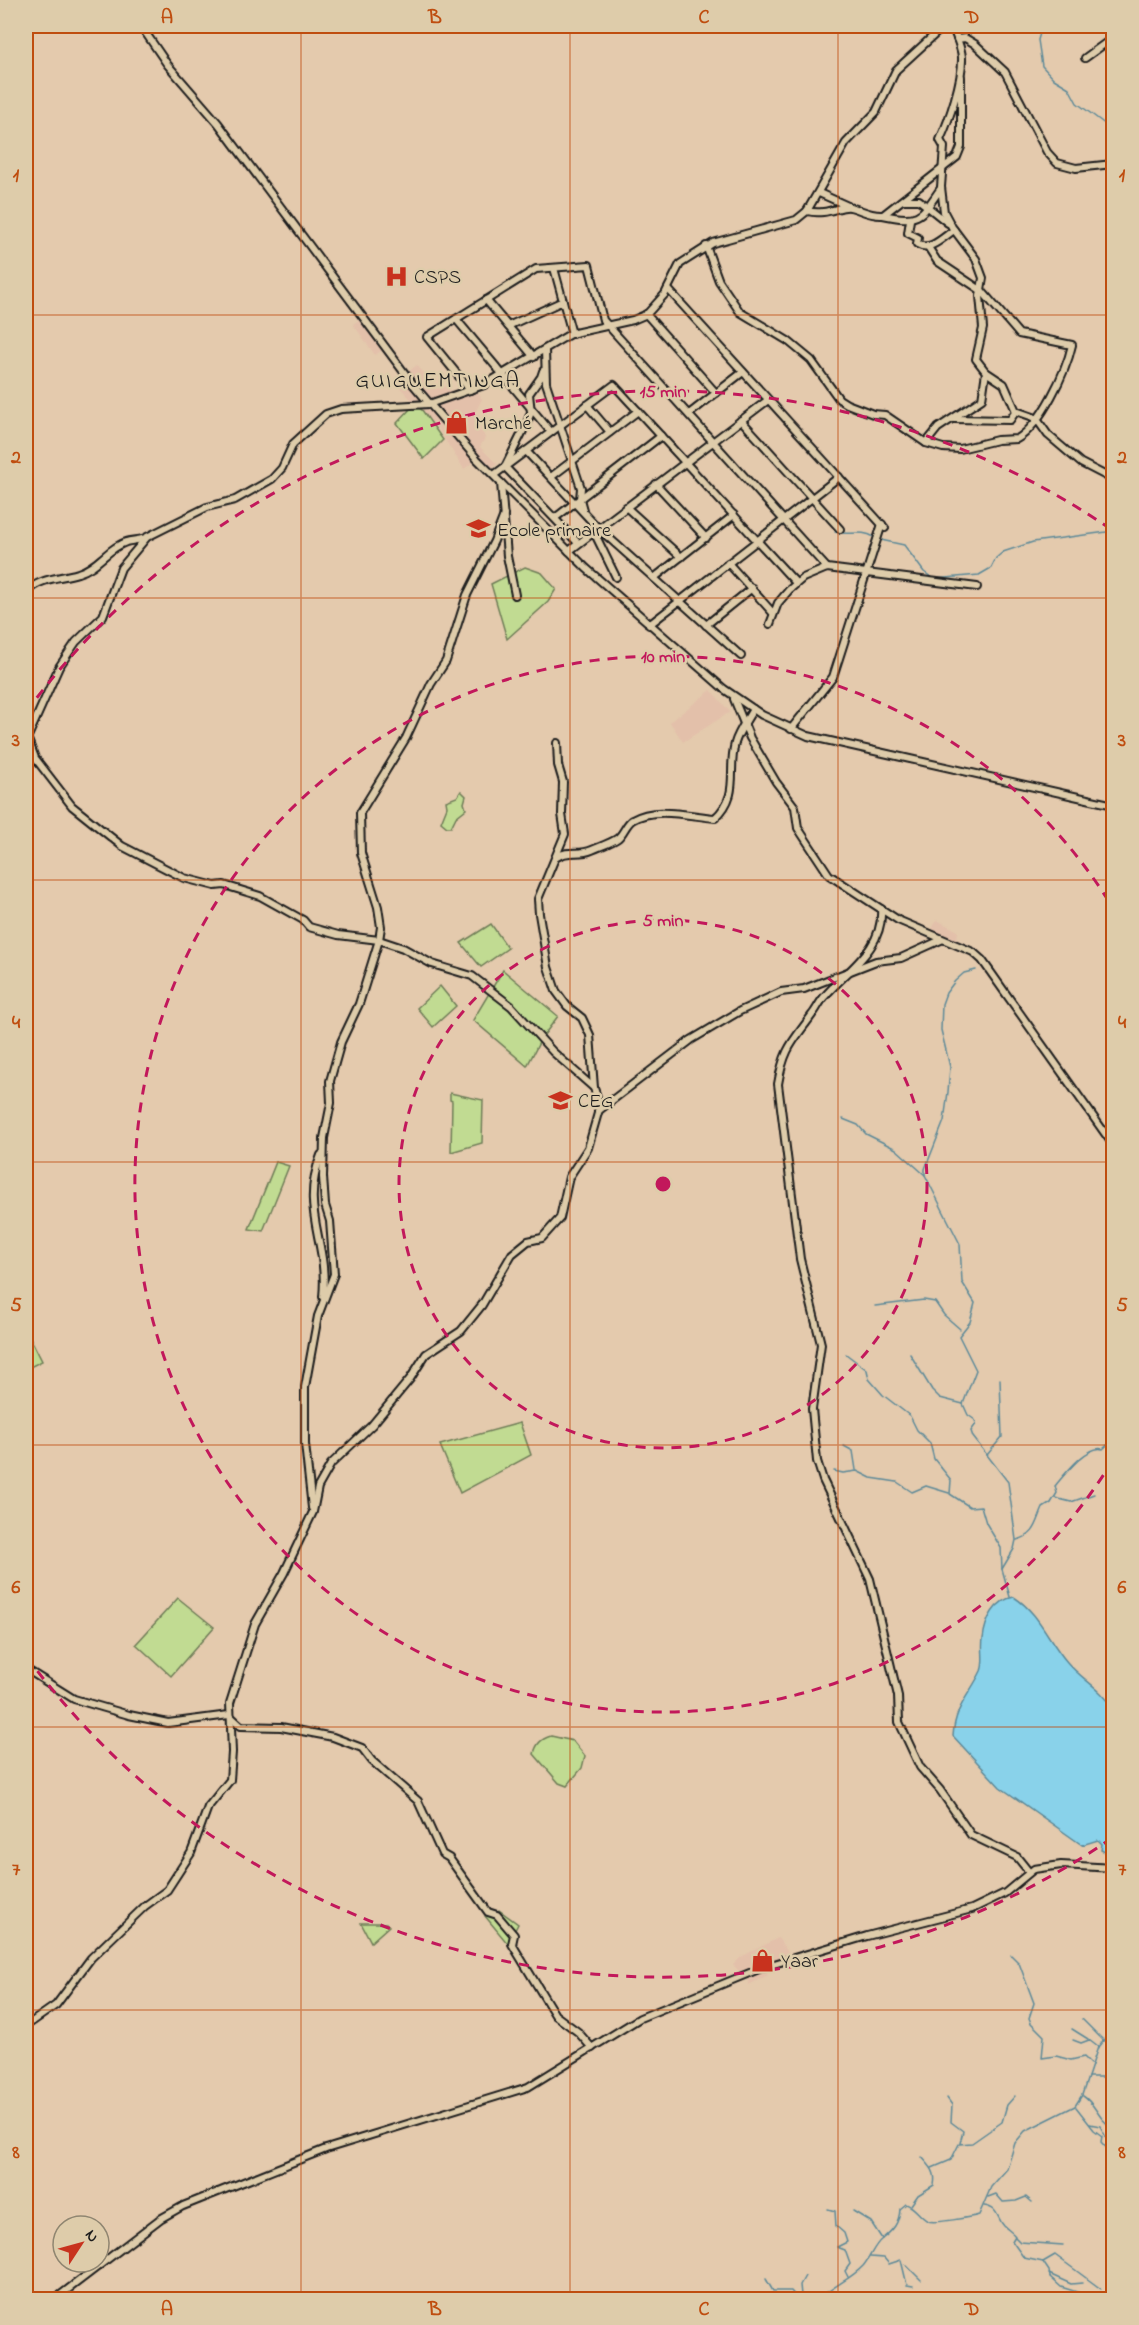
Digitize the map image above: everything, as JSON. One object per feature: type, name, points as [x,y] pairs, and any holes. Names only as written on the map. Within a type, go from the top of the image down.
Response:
[{"type":"street","points":[[141,26],[167,64],[218,123],[429,404],[568,551],[732,696],[791,729],[813,738],[1113,805]]},
{"type":"street","points":[[26,592],[35,583],[78,573],[93,566],[126,542],[147,537],[207,507],[235,500],[272,479],[282,468],[293,444],[326,414],[341,409],[429,404],[470,390],[503,374],[572,334],[609,326],[645,314],[668,289],[680,264],[706,246],[736,235],[792,222],[807,211],[846,142],[876,112],[896,70],[944,26]]},
{"type":"street","points":[[952,26],[962,58],[952,112],[940,140],[944,147],[941,187],[944,212],[980,266],[983,278],[980,301],[983,328],[976,355],[986,372],[1004,384],[1016,411],[1036,418],[1048,435],[1081,463],[1113,480]]},
{"type":"street","points":[[1085,58],[1113,36]]},
{"type":"street","points":[[957,39],[964,38],[975,44],[1005,72],[1047,152],[1058,163],[1076,168],[1113,164]]},
{"type":"street","points":[[883,215],[957,157],[961,147],[960,70]]},
{"type":"street","points":[[819,193],[863,213],[910,220],[929,207],[941,187]]},
{"type":"street","points":[[903,200],[919,200],[950,224]]},
{"type":"street","points":[[807,211],[822,214],[848,206]]},
{"type":"street","points":[[910,220],[909,235],[918,238],[918,246],[928,247],[954,230]]},
{"type":"street","points":[[706,246],[719,281],[740,312],[788,340],[811,360],[842,401],[873,414],[885,415],[926,443],[960,448],[997,440],[1017,439],[1036,418],[1054,392],[1072,345],[1019,334],[982,291],[938,261],[928,247]]},
{"type":"street","points":[[470,390],[427,337],[536,269],[589,265],[603,320],[827,568]]},
{"type":"street","points":[[554,268],[572,334]]},
{"type":"street","points":[[668,289],[884,526],[833,676],[791,729]]},
{"type":"street","points":[[486,300],[534,357]]},
{"type":"street","points":[[508,326],[563,301]]},
{"type":"street","points":[[645,314],[716,393]]},
{"type":"street","points":[[456,319],[551,432]]},
{"type":"street","points":[[515,595],[507,556],[501,481],[505,467],[531,412],[529,394],[542,377],[545,350]]},
{"type":"street","points":[[543,366],[546,383],[581,488],[577,501]]},
{"type":"street","points":[[688,414],[743,372]]},
{"type":"street","points":[[926,443],[938,428],[982,399],[986,372]]},
{"type":"street","points":[[494,475],[614,385],[796,583]]},
{"type":"street","points":[[568,551],[768,400]]},
{"type":"street","points":[[587,405],[610,432]]},
{"type":"street","points":[[551,477],[638,411]]},
{"type":"street","points":[[953,419],[1010,420],[1016,411]]},
{"type":"street","points":[[741,420],[840,529]]},
{"type":"street","points":[[555,518],[661,436]]},
{"type":"street","points":[[526,451],[577,501],[596,530],[616,578]]},
{"type":"street","points":[[505,467],[578,543]]},
{"type":"street","points":[[649,625],[838,477]]},
{"type":"street","points":[[656,484],[706,538]]},
{"type":"street","points":[[626,507],[681,557]]},
{"type":"street","points":[[313,1512],[308,1479],[305,1387],[315,1327],[334,1274],[330,1221],[325,1205],[324,1149],[331,1103],[330,1081],[336,1057],[359,1004],[379,940],[378,907],[361,853],[360,813],[406,738],[431,684],[446,661],[466,595],[495,541],[504,515]]},
{"type":"street","points":[[654,578],[734,515]]},
{"type":"street","points":[[596,530],[654,578],[741,656]]},
{"type":"street","points":[[147,537],[121,568],[103,616],[76,642],[59,667],[26,739],[35,758],[72,806],[132,852],[161,868],[201,884],[224,885],[253,894],[303,920],[309,927],[343,936],[379,940],[432,964],[472,976],[511,1006],[553,1052],[594,1088]]},
{"type":"street","points":[[728,563],[773,612]]},
{"type":"street","points":[[770,624],[773,612],[796,583],[827,568],[867,571],[977,587]]},
{"type":"street","points":[[706,624],[752,588]]},
{"type":"street","points":[[732,696],[750,738],[776,782],[795,807],[798,828],[812,853],[839,883],[881,909],[941,940],[973,952],[982,960],[1113,1144]]},
{"type":"street","points":[[557,857],[568,851],[582,854],[607,843],[618,837],[629,821],[636,818],[665,812],[715,818],[732,793],[732,757],[736,739],[753,709]]},
{"type":"street","points":[[26,2026],[56,2004],[90,1958],[145,1906],[167,1890],[186,1861],[202,1827],[208,1807],[230,1780],[232,1752],[230,1703],[258,1614],[284,1573],[313,1512],[318,1487],[336,1456],[372,1425],[410,1379],[426,1354],[461,1331],[482,1305],[512,1254],[528,1241],[542,1238],[558,1222],[569,1177],[588,1148],[600,1106],[594,1088],[590,1035],[582,1018],[567,1006],[556,990],[543,947],[538,899],[565,834],[557,743]]},
{"type":"street","points":[[881,909],[882,923],[877,937],[850,972],[824,996],[792,1040],[782,1059],[778,1084],[800,1258],[821,1344],[812,1409],[817,1461],[823,1480],[870,1579],[898,1696],[899,1722],[915,1757],[971,1835],[1017,1857],[1029,1872]]},
{"type":"street","points":[[598,1111],[691,1040],[740,1011],[751,1008],[781,992],[804,989],[876,961],[901,958],[941,940]]},
{"type":"street","points":[[323,1301],[324,1257],[314,1218],[311,1188],[313,1175],[324,1149]]},
{"type":"street","points":[[26,1669],[74,1699],[129,1715],[168,1723],[229,1714]]},
{"type":"street","points":[[229,1714],[241,1725],[281,1727],[333,1737],[365,1751],[372,1761],[418,1801],[442,1854],[449,1858],[483,1906],[497,1915],[514,1935],[512,1944],[549,2007],[562,2022],[584,2037],[592,2048]]},
{"type":"street","points":[[54,2300],[160,2219],[183,2206],[326,2149],[537,2083],[640,2018],[764,1967],[867,1936],[972,1909],[1005,1893],[1029,1872],[1044,1867],[1062,1865],[1113,1868]]},
{"type":"shaded area","points":[[363,317],[385,348],[375,355],[353,324]]},
{"type":"shaded area","points":[[417,365],[436,389],[447,386],[454,395],[475,388],[482,399],[475,413],[485,438],[480,447],[497,464],[489,470],[477,459],[464,469],[438,429],[395,382]]},
{"type":"shaded area","points":[[711,690],[730,712],[683,742],[670,722]]},
{"type":"shaded area","points":[[937,920],[958,931],[956,947],[929,934]]},
{"type":"shaded area","points":[[778,1938],[793,1959],[764,1967],[768,1975],[749,1985],[749,1981],[733,1965],[741,1957]]},
{"type":"green space","points":[[414,405],[422,410],[443,440],[424,459],[397,423]]},
{"type":"green space","points":[[525,567],[542,573],[556,589],[548,602],[507,639],[491,584]]},
{"type":"green space","points":[[461,791],[466,796],[464,803],[466,809],[456,817],[451,827],[447,827],[441,822],[447,807],[446,801],[457,797]]},
{"type":"green space","points":[[491,924],[508,948],[481,967],[461,943]]},
{"type":"green space","points":[[503,970],[558,1016],[541,1039],[527,1066],[473,1020]]},
{"type":"green space","points":[[440,986],[456,1006],[433,1027],[417,1008]]},
{"type":"green space","points":[[450,1093],[483,1100],[482,1143],[451,1152],[452,1101]]},
{"type":"green space","points":[[276,1162],[289,1166],[263,1231],[249,1229]]},
{"type":"green space","points":[[26,1329],[42,1361],[26,1369]]},
{"type":"green space","points":[[520,1423],[531,1455],[460,1493],[440,1445]]},
{"type":"green space","points":[[178,1598],[214,1627],[171,1676],[136,1644]]},
{"type":"green space","points":[[551,1736],[573,1741],[585,1756],[582,1768],[567,1786],[559,1783],[534,1754],[540,1742]]},
{"type":"green space","points":[[499,1910],[518,1924],[508,1944],[485,1916]]},
{"type":"green space","points":[[361,1923],[386,1923],[389,1926],[371,1942]]},
{"type":"water","points":[[1014,1597],[1023,1603],[1037,1619],[1067,1662],[1103,1695],[1113,1708],[1112,1851],[1107,1853],[1101,1850],[1102,1844],[1098,1840],[1082,1845],[1000,1787],[953,1736],[960,1709],[981,1671],[983,1639],[989,1618],[1001,1602]]},
{"type":"waterway","points":[[1042,26],[1038,40],[1042,66],[1054,79],[1069,88],[1077,103],[1114,131]]},
{"type":"waterway","points":[[881,540],[904,545],[924,572],[934,579],[979,575],[991,568],[996,558],[1003,552],[1033,542],[1114,531]]},
{"type":"waterway","points":[[835,532],[864,533],[874,537]]},
{"type":"waterway","points":[[976,970],[964,973],[955,981],[946,993],[942,1004],[941,1030],[950,1067],[948,1092],[944,1121],[925,1169],[925,1175],[960,1244],[962,1282],[975,1303],[970,1322],[959,1336],[976,1370],[963,1404],[968,1415],[975,1420],[976,1424],[971,1431],[973,1437],[1008,1482],[1016,1540],[1014,1549],[1002,1569],[1010,1597]]},
{"type":"waterway","points":[[843,1119],[858,1125],[866,1134],[896,1149],[925,1175]]},
{"type":"waterway","points":[[875,1306],[924,1300],[935,1302],[944,1315],[960,1329]]},
{"type":"waterway","points":[[846,1354],[867,1370],[869,1379],[883,1395],[910,1416],[917,1430],[930,1443],[934,1459],[951,1480],[950,1494],[970,1507],[981,1506],[986,1523],[1001,1548],[1002,1569]]},
{"type":"waterway","points":[[910,1354],[932,1390],[940,1398],[963,1404]]},
{"type":"waterway","points":[[987,1455],[1002,1437],[1000,1379]]},
{"type":"waterway","points":[[1017,1540],[1032,1532],[1043,1508],[1051,1503],[1057,1493],[1055,1486],[1071,1468],[1084,1455],[1097,1449],[1103,1449],[1114,1439]]},
{"type":"waterway","points":[[844,1446],[853,1451],[856,1470]]},
{"type":"waterway","points":[[834,1471],[843,1473],[857,1471],[871,1478],[897,1482],[912,1492],[926,1486],[949,1493]]},
{"type":"waterway","points":[[1055,1498],[1071,1502],[1094,1494]]},
{"type":"waterway","points":[[1011,1955],[1019,1963],[1034,2003],[1029,2018],[1031,2023],[1044,2036],[1042,2058],[1056,2056],[1071,2060],[1084,2057],[1091,2064]]},
{"type":"waterway","points":[[1082,2019],[1104,2041]]},
{"type":"waterway","points":[[818,2300],[863,2266],[879,2242],[895,2226],[900,2209],[906,2204],[932,2222],[979,2215],[991,2187],[1007,2169],[1015,2143],[1025,2131],[1075,2106],[1082,2095],[1098,2047],[1114,2027]]},
{"type":"waterway","points":[[1072,2029],[1088,2039]]},
{"type":"waterway","points":[[1073,2040],[1081,2043],[1089,2040],[1098,2047]]},
{"type":"waterway","points":[[1088,2077],[1106,2077],[1114,2083]]},
{"type":"waterway","points":[[932,2168],[951,2160],[959,2144],[972,2143],[1002,2122],[1007,2105],[1015,2096]]},
{"type":"waterway","points":[[1083,2096],[1104,2121],[1114,2129]]},
{"type":"waterway","points":[[947,2098],[952,2105],[951,2122],[963,2131],[960,2143]]},
{"type":"waterway","points":[[1076,2107],[1094,2130],[1102,2136],[1101,2142],[1114,2156]]},
{"type":"waterway","points":[[1090,2124],[1100,2126],[1106,2137],[1114,2142]]},
{"type":"waterway","points":[[911,2205],[918,2195],[934,2185],[933,2172],[922,2157]]},
{"type":"waterway","points":[[988,2197],[996,2194],[1003,2202],[1026,2197],[1032,2202]]},
{"type":"waterway","points":[[984,2206],[995,2211],[1004,2226],[1015,2236],[1012,2241],[1024,2258],[1043,2262],[1055,2255],[1101,2289]]},
{"type":"waterway","points":[[828,2209],[835,2211],[836,2226],[844,2233],[847,2242],[837,2247],[845,2250],[850,2264],[845,2271],[848,2277]]},
{"type":"waterway","points":[[853,2211],[871,2222],[882,2239]]},
{"type":"waterway","points":[[1015,2237],[1020,2242],[1063,2245]]},
{"type":"waterway","points":[[870,2257],[884,2258],[889,2264],[901,2260],[907,2285],[913,2286]]},
{"type":"waterway","points":[[1043,2262],[1050,2277],[1061,2287],[1099,2299]]},
{"type":"waterway","points":[[905,2264],[921,2280]]},
{"type":"waterway","points":[[1049,2274],[1071,2284],[1082,2283]]},
{"type":"waterway","points":[[801,2295],[800,2285],[805,2276]]},
{"type":"waterway","points":[[766,2279],[773,2291],[791,2291],[797,2298],[803,2296],[810,2300]]},
{"type":"place","name":"CSPS","points":[[396,276]]},
{"type":"place","name":"Marché","points":[[457,422]]},
{"type":"place","name":"Ecole primaire","points":[[479,529]]},
{"type":"place","name":"CEG","points":[[560,1100]]},
{"type":"place","name":"Yaar","points":[[763,1960]]},
{"type":"district","name":"GUIGUEMTINGA","points":[[438,379]]}]
